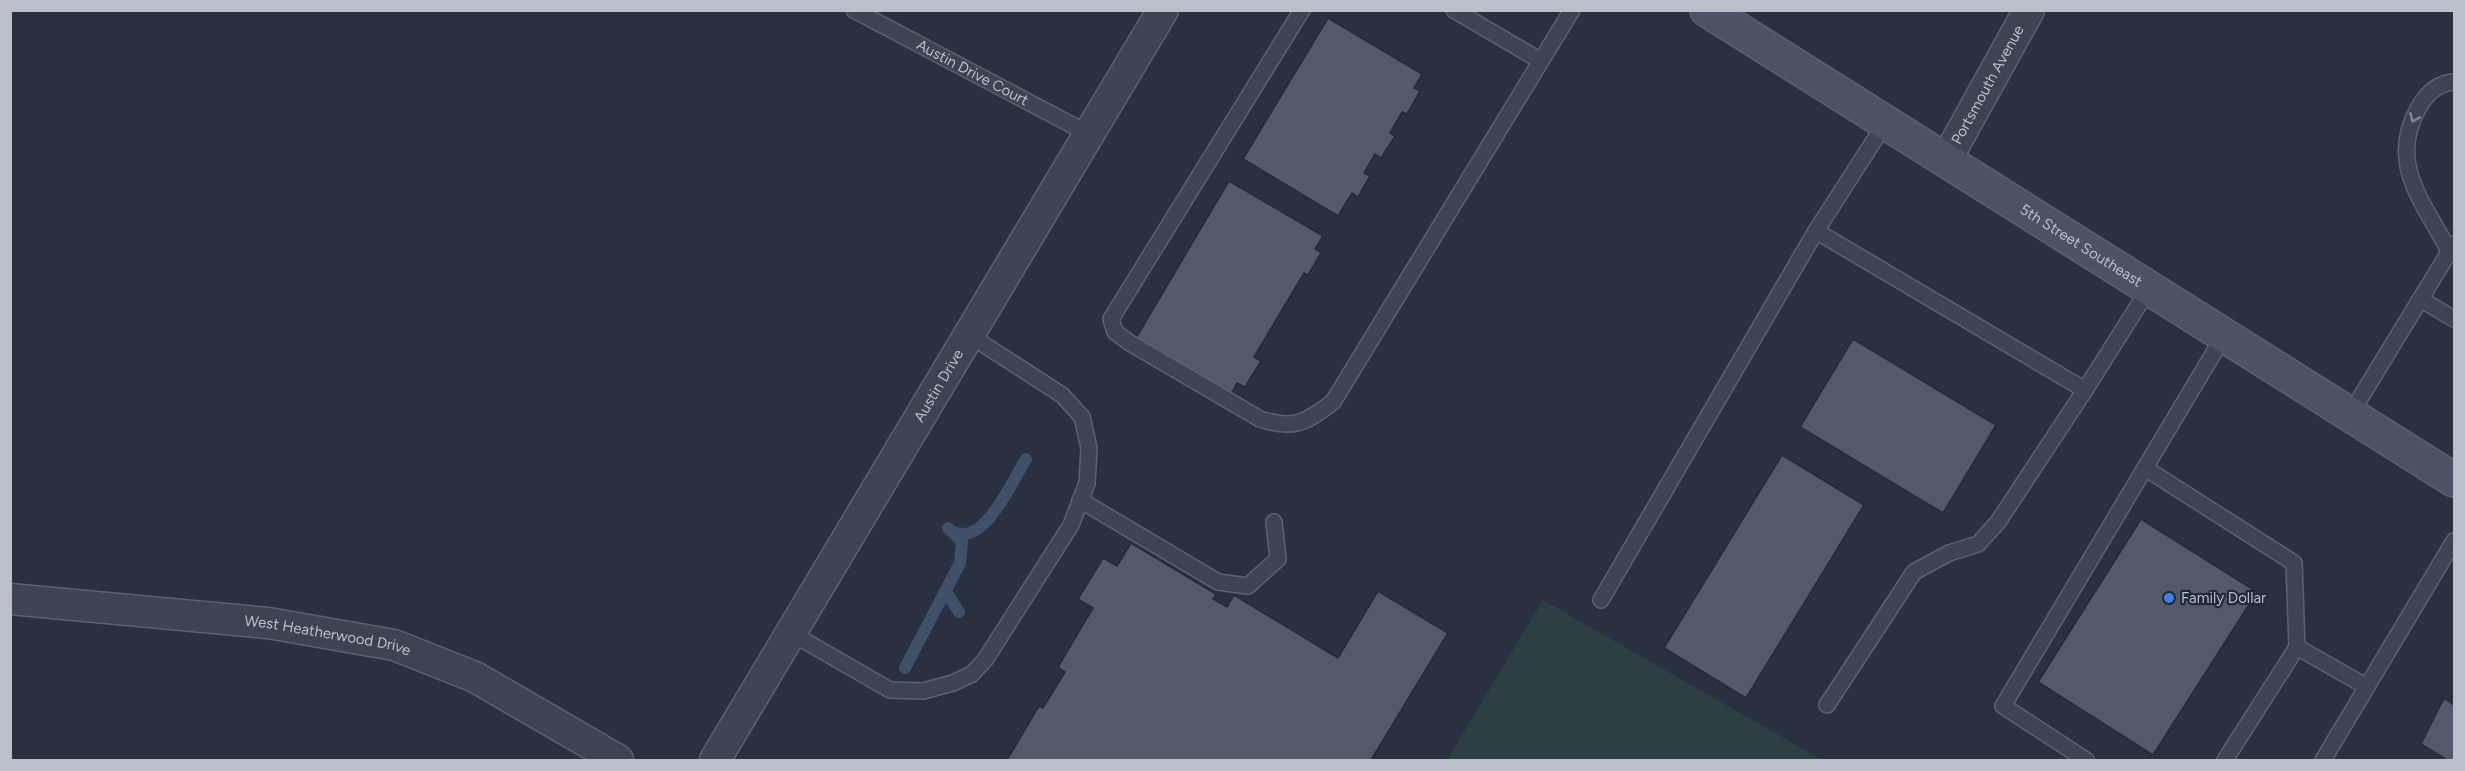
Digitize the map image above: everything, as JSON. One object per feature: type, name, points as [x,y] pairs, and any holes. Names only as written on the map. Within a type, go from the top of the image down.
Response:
[{"type":"main road","name":"5th Street Southeast","points":[[1707,10],[2454,480]]},
{"type":"street","name":"Austin Drive","points":[[716,760],[1162,10]]},
{"type":"street","name":"Portsmouth Avenue","points":[[1946,160],[2029,10]]},
{"type":"street","name":"West Heatherwood Drive","points":[[10,599],[268,623],[394,645],[475,677],[618,760]]},
{"type":"lane","name":"Austin Drive Court","points":[[854,10],[1089,134]]},
{"type":"lane","points":[[1302,10],[1112,319],[1115,332],[1130,343],[1260,419],[1281,426],[1306,422],[1332,402],[1572,10]]},
{"type":"lane","points":[[1454,10],[1541,61]]},
{"type":"lane","points":[[2350,413],[2452,247],[2409,175],[2404,148],[2411,121],[2425,97],[2443,83],[2454,82]]},
{"type":"lane","points":[[1600,600],[1816,231],[1886,122]]},
{"type":"lane","points":[[1816,231],[2085,390]]},
{"type":"lane","points":[[1827,705],[1914,572],[1949,553],[1978,544],[1998,522],[2150,287]]},
{"type":"lane","points":[[2420,299],[2454,319]]},
{"type":"lane","points":[[2086,760],[2003,706],[2225,334]]},
{"type":"lane","points":[[791,633],[890,690],[923,692],[972,674],[985,660],[1071,525],[1087,483],[1089,448],[1082,417],[1062,395],[969,335]]},
{"type":"lane","points":[[2145,468],[2294,562],[2297,647],[2225,760]]},
{"type":"lane","points":[[1080,500],[1218,582],[1248,586],[1278,560],[1274,522]]},
{"type":"lane","points":[[2323,760],[2454,541]]},
{"type":"lane","points":[[2297,647],[2367,687]]},
{"type":"green space","points":[[1543,600],[1822,760],[1447,760]]},
{"type":"building","points":[[1328,18],[1422,74],[1414,88],[1420,91],[1407,114],[1402,112],[1390,133],[1395,136],[1381,158],[1375,154],[1364,173],[1370,176],[1358,197],[1352,193],[1338,216],[1243,159]]},
{"type":"building","points":[[1229,181],[1323,236],[1315,249],[1321,253],[1308,275],[1304,273],[1254,357],[1261,361],[1245,387],[1237,383],[1231,394],[1136,338]]},
{"type":"building","points":[[1853,339],[1996,425],[1943,513],[1800,427]]},
{"type":"building","points":[[1782,455],[1864,505],[1746,698],[1664,648]]},
{"type":"building","points":[[2141,519],[2257,592],[2153,755],[2038,682]]},
{"type":"building","points":[[1131,543],[1216,594],[1213,599],[1227,607],[1234,595],[1338,658],[1378,591],[1448,633],[1371,760],[1007,760],[1039,706],[1043,708],[1065,672],[1058,667],[1093,608],[1078,599],[1103,558],[1117,566]]},
{"type":"building","points":[[2444,698],[2454,705],[2454,760],[2447,760],[2421,744]]},
{"type":"waterway","points":[[956,533],[967,534],[978,529],[988,520],[1006,495],[1026,459]]},
{"type":"waterway","points":[[905,668],[960,563],[962,541],[948,528]]},
{"type":"waterway","points":[[946,592],[959,612]]},
{"type":"place","name":"Family Dollar","points":[[2169,598]]}]
